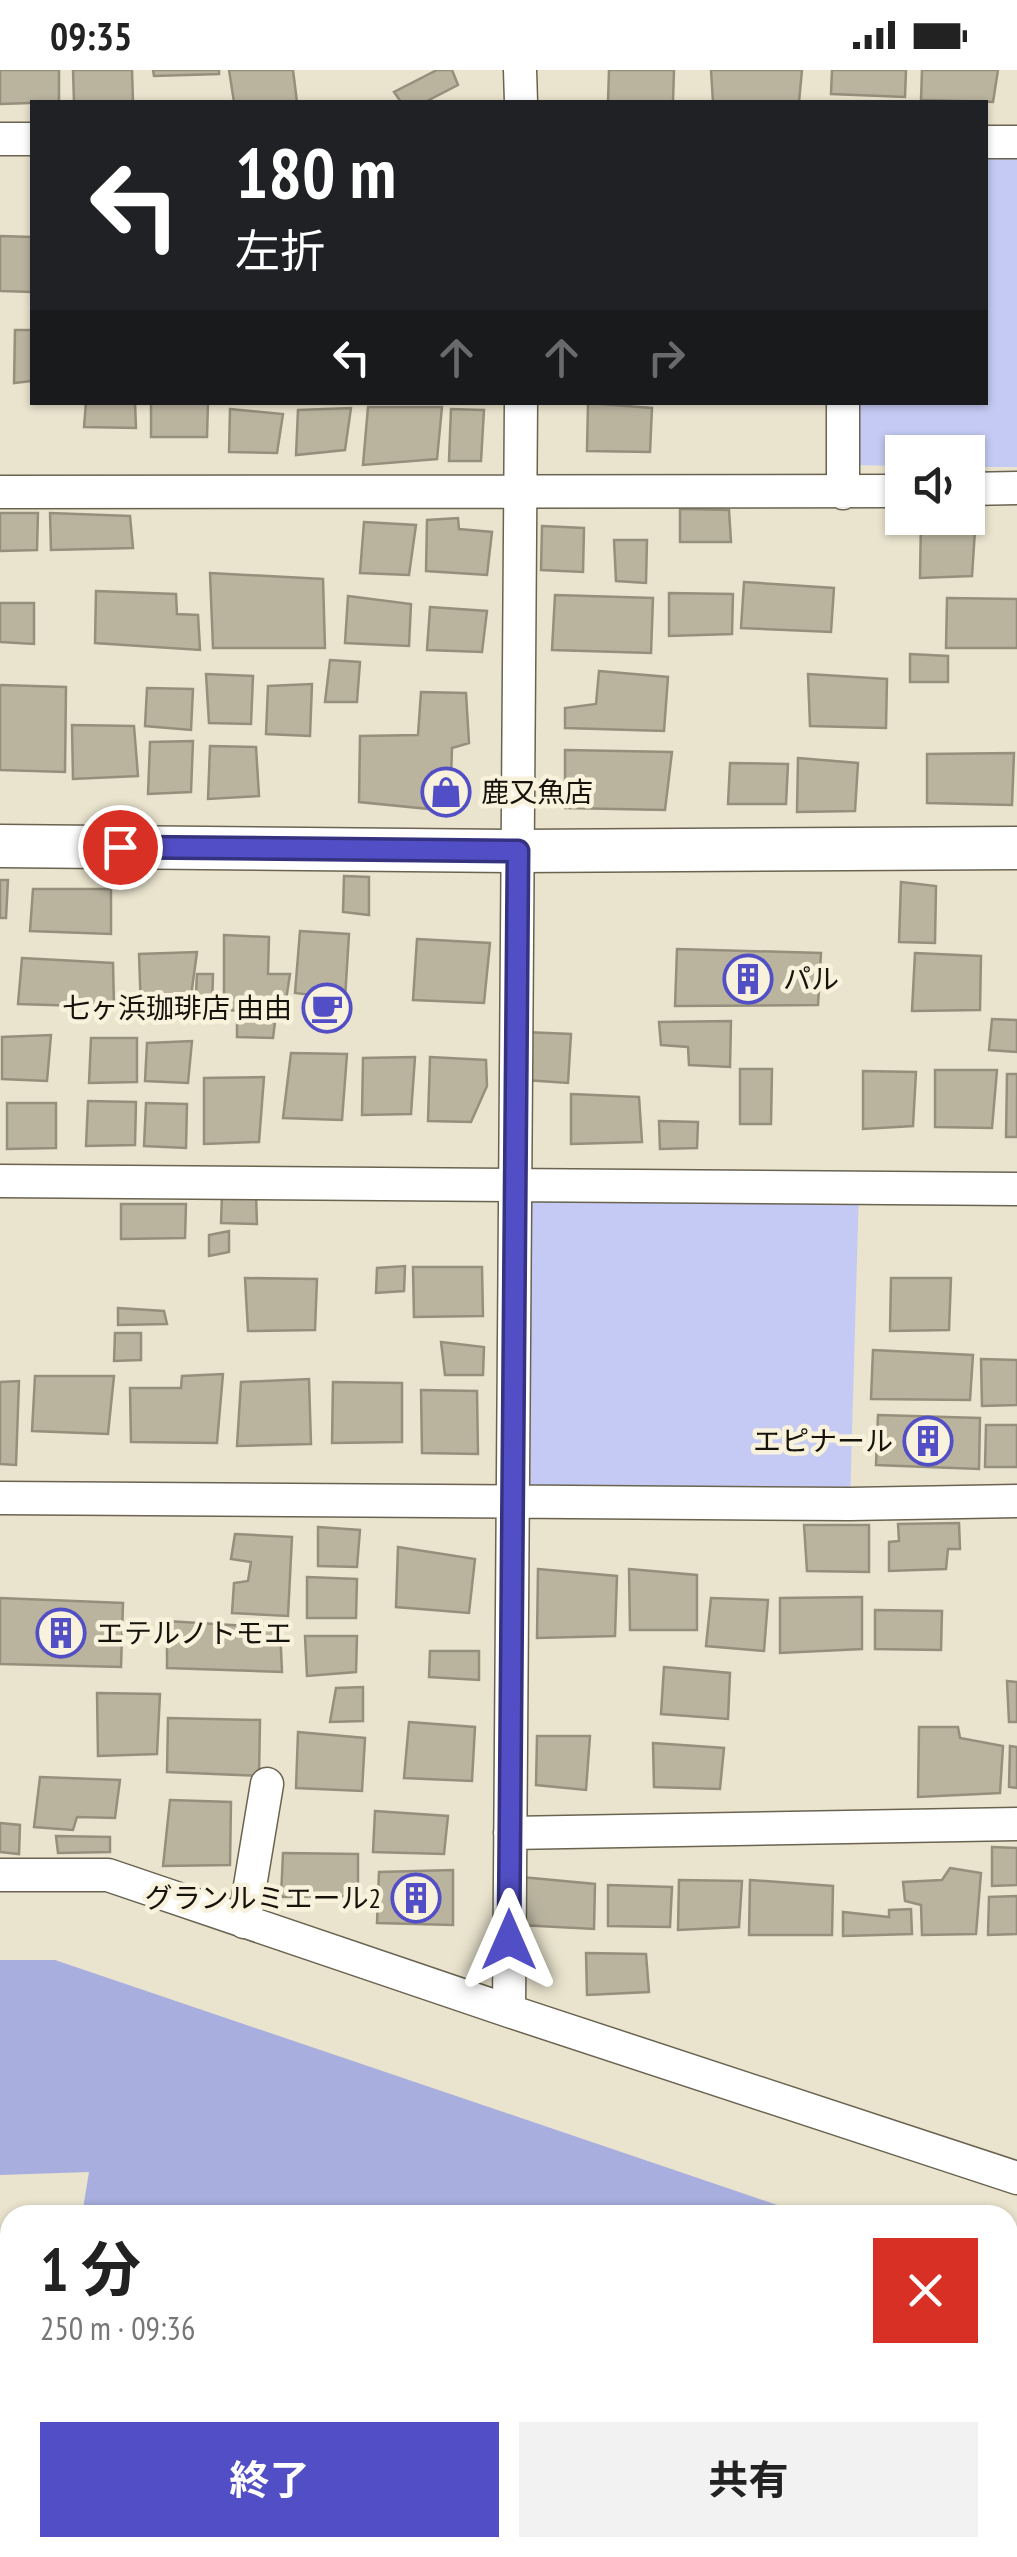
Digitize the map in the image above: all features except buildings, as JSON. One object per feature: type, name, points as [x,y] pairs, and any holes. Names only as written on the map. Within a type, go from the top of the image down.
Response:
[{"type":"street","points":[[520,70],[521,100]]},
{"type":"street","points":[[0,139],[30,139]]},
{"type":"street","points":[[988,142],[1017,142]]},
{"type":"street","points":[[509,2012],[521,405]]},
{"type":"street","points":[[843,405],[843,493]]},
{"type":"street","points":[[985,489],[1017,488]]},
{"type":"street","points":[[0,492],[885,492]]},
{"type":"street","points":[[0,846],[518,851],[1017,848]]},
{"type":"street","points":[[0,1181],[1017,1189]]},
{"type":"street","points":[[0,1498],[1017,1502]]},
{"type":"street","points":[[244,1922],[267,1784]]},
{"type":"street","points":[[510,1833],[1017,1824]]},
{"type":"street","points":[[0,1875],[108,1875],[509,2012],[1017,2178]]},
{"type":"shaded area","points":[[988,156],[1017,156],[1017,467],[985,467],[985,435],[885,435],[885,466],[853,465],[852,405],[988,405]]},
{"type":"shaded area","points":[[515,1185],[859,1188],[850,1504],[513,1501]]},
{"type":"shaded area","points":[[0,1960],[55,1960],[778,2205],[84,2205],[89,2172],[0,2175]]},
{"type":"place","name":"鹿又魚店","points":[[446,792]]},
{"type":"place","name":"パル","points":[[748,979]]},
{"type":"place","name":"七ヶ浜珈琲店 由由","points":[[327,1008]]},
{"type":"place","name":"エピナール","points":[[928,1441]]},
{"type":"place","name":"エテルノトモエ","points":[[61,1633]]},
{"type":"place","name":"グランルミエール2","points":[[416,1898]]},
{"type":"route","points":[[120,847],[518,851],[509,1940]]}]
